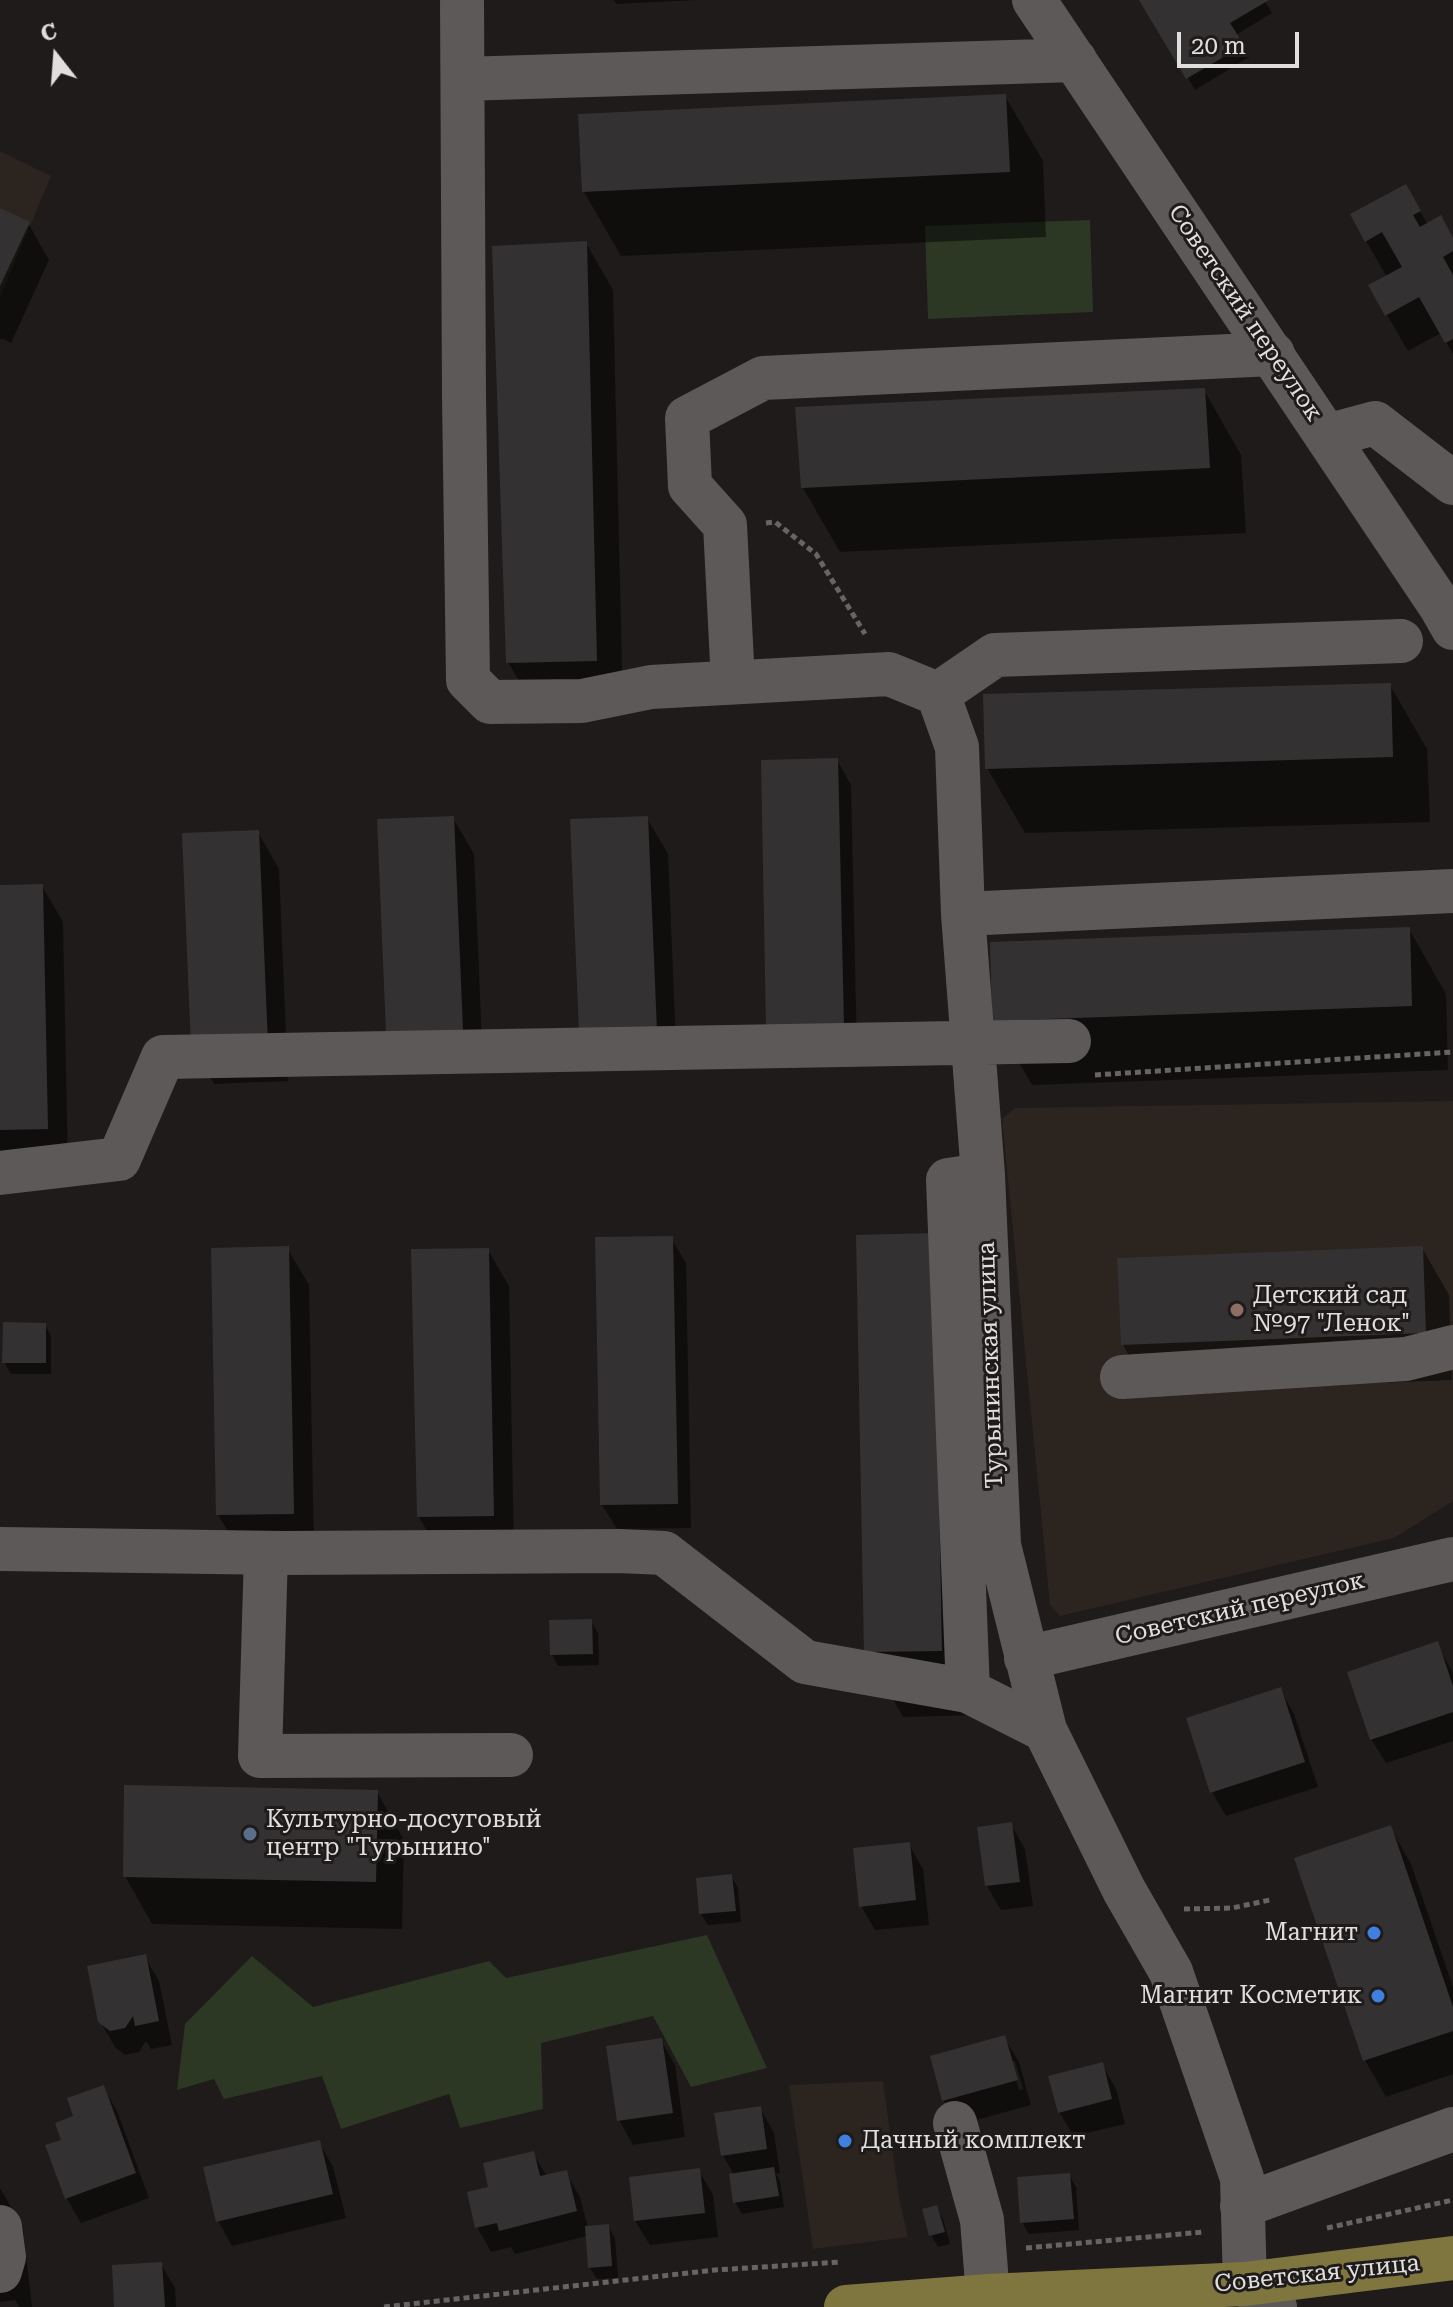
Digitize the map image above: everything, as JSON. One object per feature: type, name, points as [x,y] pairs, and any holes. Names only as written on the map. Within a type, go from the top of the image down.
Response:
[{"type":"main road","name":"Советская улица","points":[[846,2307],[988,2296],[1043,2300],[1260,2295],[1453,2258]]},
{"type":"street","points":[[462,0],[468,680],[490,702],[582,701],[651,687],[889,674],[938,694],[995,655],[1401,641]]},
{"type":"street","name":"Советский переулок","points":[[1034,0],[1453,628]]},
{"type":"street","points":[[463,79],[1075,60]]},
{"type":"street","points":[[733,682],[725,525],[690,486],[687,418],[763,378],[1273,354]]},
{"type":"street","points":[[1327,436],[1375,423],[1453,483]]},
{"type":"street","name":"Турынинская улица","points":[[938,694],[957,747],[963,914],[983,1175],[999,1545],[1045,1730],[1124,1890],[1171,1972],[1242,2178],[1242,2217],[1260,2295]]},
{"type":"street","points":[[963,914],[1453,891]]},
{"type":"street","points":[[0,1173],[119,1159],[163,1057],[974,1043],[1078,1058]]},
{"type":"street","points":[[968,1691],[948,1180],[983,1175]]},
{"type":"street","points":[[1122,1377],[1406,1359],[1453,1347]]},
{"type":"street","points":[[0,1549],[664,1553],[805,1662],[968,1691],[1045,1730]]},
{"type":"street","points":[[266,1553],[260,1756],[511,1755]]},
{"type":"street","name":"Советский переулок","points":[[1026,1658],[1453,1559]]},
{"type":"street","points":[[955,2123],[982,2220],[988,2296]]},
{"type":"street","points":[[1242,2217],[1453,2129]]},
{"type":"street","points":[[0,2227],[4,2257],[0,2271]]},
{"type":"path","points":[[725,525],[775,522],[816,554],[889,674]]},
{"type":"path","points":[[1078,1058],[1453,1052]]},
{"type":"path","points":[[1178,1909],[1232,1908],[1270,1900]]},
{"type":"path","points":[[1316,2230],[1453,2200]]},
{"type":"path","points":[[986,2252],[1242,2217]]},
{"type":"path","points":[[384,2307],[715,2270],[842,2262]]},
{"type":"shaded area","points":[[0,151],[51,176],[0,297]]},
{"type":"shaded area","name":"Детский сад №97 \"Ленок\"","points":[[1453,1101],[1453,1501],[1394,1538],[1060,1616],[1050,1605],[1002,1119],[1015,1108]]},
{"type":"shaded area","name":"Дачный комплект","points":[[883,2081],[899,2197],[908,2237],[813,2249],[789,2085]]},
{"type":"green space","points":[[1090,220],[1093,312],[928,319],[925,226]]},
{"type":"green space","points":[[707,1935],[767,2068],[691,2087],[653,2016],[541,2043],[543,2109],[460,2128],[449,2094],[341,2129],[322,2076],[224,2099],[214,2079],[177,2090],[185,2024],[252,1956],[313,2007],[489,1961],[506,1978]]},
{"type":"building","points":[[1139,0],[1269,0],[1230,23],[1244,45],[1186,79]]},
{"type":"building","points":[[1006,94],[1010,172],[582,192],[578,114]]},
{"type":"building","points":[[1406,184],[1421,211],[1413,215],[1420,227],[1441,215],[1453,238],[1453,251],[1443,257],[1453,275],[1453,339],[1445,343],[1419,297],[1385,316],[1368,285],[1402,267],[1382,232],[1365,242],[1350,214]]},
{"type":"building","points":[[0,208],[30,222],[0,286]]},
{"type":"building","points":[[587,241],[597,661],[506,663],[492,246]]},
{"type":"building","points":[[1205,388],[1210,468],[801,488],[795,407]]},
{"type":"building","points":[[1391,683],[1393,757],[985,769],[983,694]]},
{"type":"building","points":[[838,758],[844,1026],[766,1028],[761,760]]},
{"type":"building","points":[[454,816],[463,1030],[386,1034],[377,819]]},
{"type":"building","points":[[648,816],[657,1031],[579,1034],[570,819]]},
{"type":"building","points":[[259,830],[268,1045],[191,1048],[182,833]]},
{"type":"building","points":[[43,884],[48,1129],[0,1130],[0,885]]},
{"type":"building","points":[[1410,927],[1412,1006],[992,1021],[990,942]]},
{"type":"building","points":[[934,1233],[942,1651],[864,1652],[856,1235]]},
{"type":"building","points":[[673,1236],[678,1504],[600,1505],[595,1237]]},
{"type":"building","points":[[289,1246],[294,1514],[216,1515],[211,1248]]},
{"type":"building","points":[[1423,1246],[1426,1333],[1121,1345],[1117,1258]]},
{"type":"building","points":[[489,1248],[494,1516],[417,1517],[411,1249]]},
{"type":"building","points":[[3,1322],[46,1323],[46,1363],[2,1363]]},
{"type":"building","points":[[592,1619],[593,1654],[550,1655],[549,1620]]},
{"type":"building","points":[[1438,1641],[1453,1686],[1453,1712],[1370,1740],[1347,1672]]},
{"type":"building","points":[[1281,1687],[1305,1762],[1210,1793],[1186,1718]]},
{"type":"building","name":"Культурно-досуговый центр \"Турынино\"","points":[[124,1785],[378,1790],[376,1882],[123,1877]]},
{"type":"building","points":[[1012,1822],[1020,1882],[985,1886],[977,1827]]},
{"type":"building","name":"Магнит","points":[[1391,1825],[1453,2007],[1453,2031],[1363,2061],[1294,1858]]},
{"type":"building","points":[[910,1842],[916,1900],[859,1907],[853,1848]]},
{"type":"building","points":[[732,1874],[736,1911],[699,1914],[696,1878]]},
{"type":"building","points":[[146,1954],[159,2021],[135,2026],[133,2016],[125,2028],[110,2031],[98,2022],[87,1966]]},
{"type":"building","points":[[1005,2035],[1018,2080],[942,2101],[930,2056]]},
{"type":"building","points":[[662,2038],[673,2113],[617,2121],[606,2046]]},
{"type":"building","points":[[1103,2062],[1112,2099],[1058,2113],[1048,2076]]},
{"type":"building","points":[[104,2085],[136,2173],[65,2199],[45,2145],[61,2140],[55,2123],[73,2116],[67,2098]]},
{"type":"building","points":[[761,2106],[767,2149],[721,2156],[714,2113]]},
{"type":"building","points":[[320,2140],[333,2194],[216,2222],[203,2167]]},
{"type":"building","points":[[534,2151],[540,2176],[567,2170],[577,2211],[499,2231],[497,2223],[475,2228],[467,2192],[488,2187],[483,2163]]},
{"type":"building","points":[[774,2167],[779,2196],[733,2203],[729,2174]]},
{"type":"building","points":[[700,2168],[705,2213],[634,2221],[629,2177]]},
{"type":"building","points":[[1070,2173],[1074,2219],[1020,2223],[1017,2177]]},
{"type":"building","points":[[937,2205],[945,2232],[929,2236],[922,2209]]},
{"type":"building","points":[[609,2224],[612,2266],[588,2268],[585,2226]]},
{"type":"building","points":[[162,2262],[165,2307],[114,2307],[112,2265]]},
{"type":"place","name":"Детский сад №97 \"Ленок\"","points":[[1237,1310]]},
{"type":"place","name":"Культурно-досуговый центр \"Турынино\"","points":[[250,1834]]},
{"type":"place","name":"Магнит","points":[[1374,1933]]},
{"type":"place","name":"Магнит Косметик","points":[[1378,1996]]},
{"type":"place","name":"Дачный комплект","points":[[845,2141]]}]
